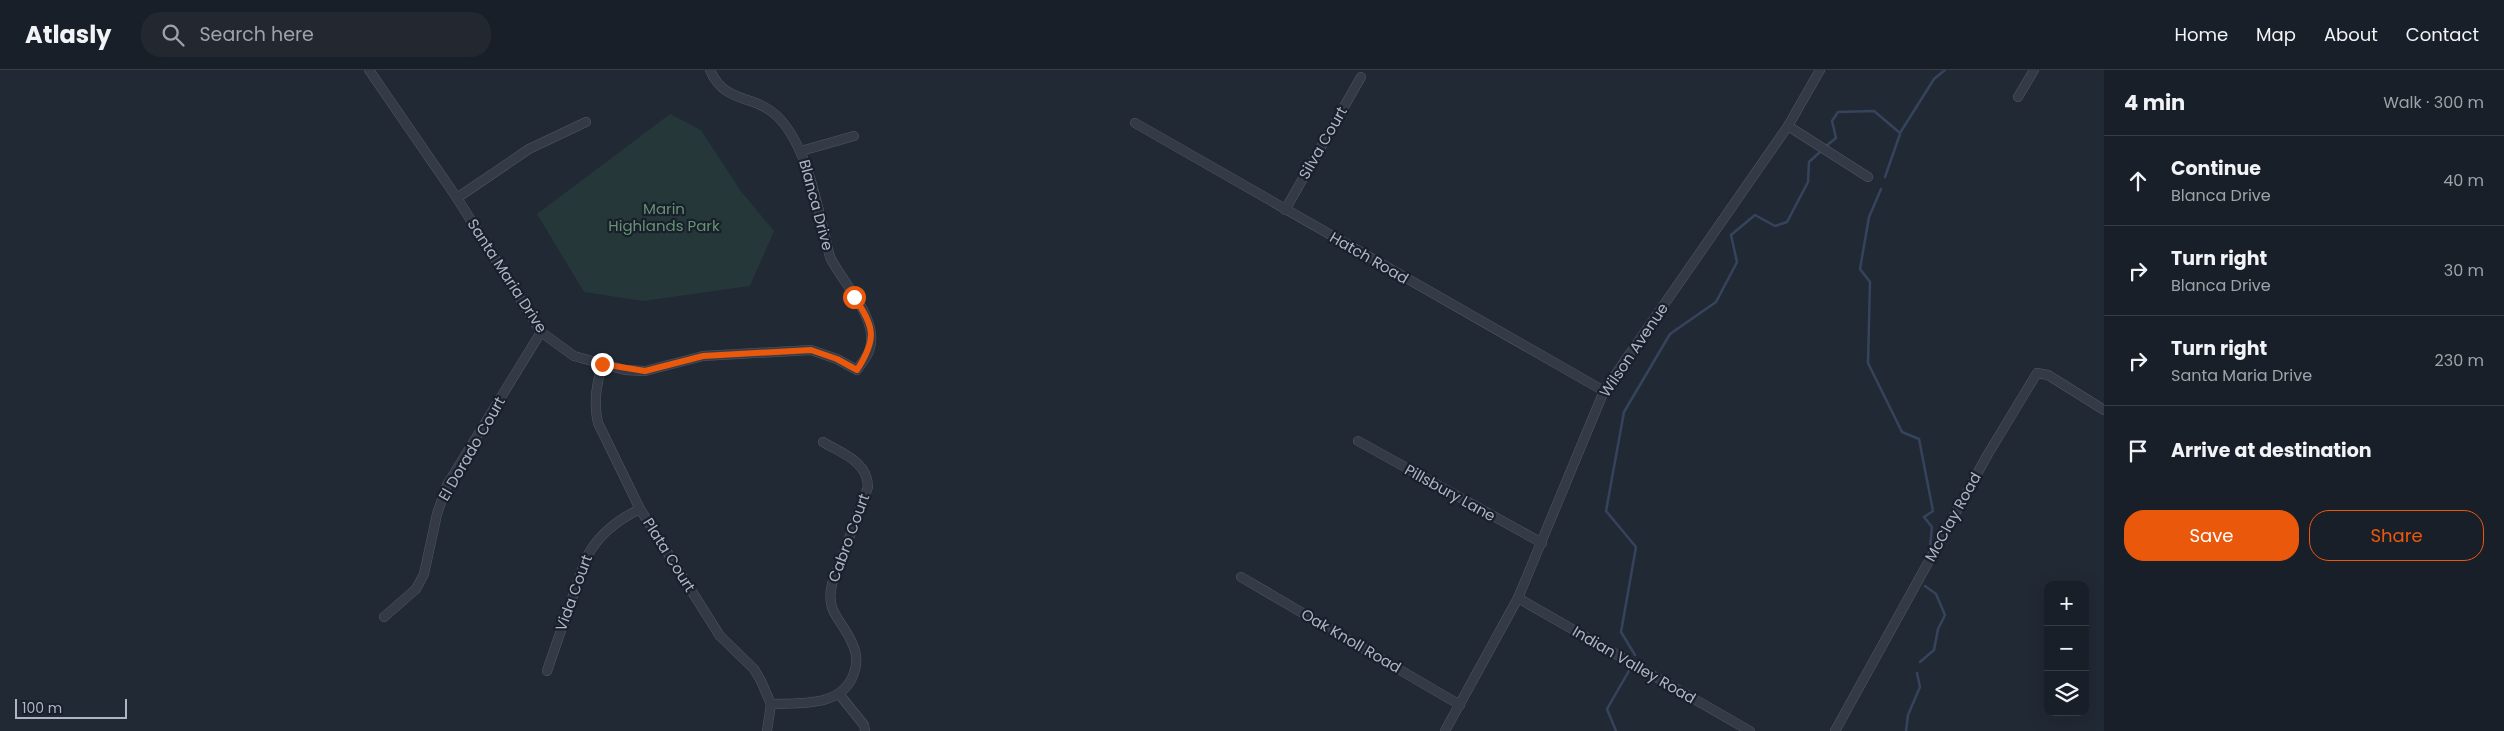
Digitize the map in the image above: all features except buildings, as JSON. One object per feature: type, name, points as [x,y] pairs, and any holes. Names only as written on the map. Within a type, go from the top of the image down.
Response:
[{"type":"street","name":"Santa Maria Drive","points":[[369,70],[457,198],[542,332],[574,356],[602,364],[645,371],[703,356],[811,350],[837,359],[857,370]]},
{"type":"street","name":"Blanca Drive","points":[[710,70],[723,88],[732,96],[762,106],[775,114],[786,125],[801,152],[830,257],[837,272],[868,320],[872,337],[869,351],[857,370]]},
{"type":"street","name":"Wilson Avenue","points":[[1445,731],[1518,598],[1604,391],[1788,126],[1820,70]]},
{"type":"street","points":[[2018,97],[2034,70]]},
{"type":"street","name":"Silva Court","points":[[1285,210],[1361,76]]},
{"type":"street","points":[[457,198],[529,149],[586,122]]},
{"type":"street","name":"Hatch Road","points":[[1134,123],[1604,391]]},
{"type":"street","points":[[1788,126],[1868,177]]},
{"type":"street","points":[[801,152],[854,136]]},
{"type":"street","name":"El Dorado Court","points":[[384,617],[416,589],[424,574],[437,514],[448,485],[542,332]]},
{"type":"street","name":"Plata Court","points":[[602,364],[595,394],[594,409],[598,423],[640,509],[720,636],[754,669],[771,704]]},
{"type":"street","name":"McClay Road","points":[[1835,731],[1988,454],[2037,373],[2048,375],[2104,410]]},
{"type":"street","name":"Pillsbury Lane","points":[[1358,441],[1542,543]]},
{"type":"street","name":"Cabro Court","points":[[823,442],[862,467],[868,481],[868,487],[832,584],[829,599],[836,617],[852,642],[857,654],[851,682],[839,694]]},
{"type":"street","name":"Vida Court","points":[[548,671],[586,558],[592,547],[606,531],[625,516],[640,509]]},
{"type":"street","name":"Oak Knoll Road","points":[[1241,577],[1460,705]]},
{"type":"street","name":"Indian Valley Road","points":[[1518,598],[1750,731]]},
{"type":"street","points":[[768,731],[771,704],[824,700],[839,694],[864,725],[865,731]]},
{"type":"green space","name":"Marin Highlands Park","points":[[670,114],[701,130],[740,190],[774,231],[750,286],[643,301],[584,292],[537,214]]},
{"type":"waterway","points":[[1825,147],[1836,138],[1832,121],[1838,112],[1874,111],[1900,133],[1934,79],[1945,70]]},
{"type":"waterway","points":[[1885,177],[1900,134]]},
{"type":"waterway","points":[[1635,655],[1621,632],[1636,547],[1606,511],[1624,412],[1670,334],[1716,302],[1737,262],[1731,235],[1755,215],[1775,226],[1787,222],[1808,182],[1809,162],[1821,151]]},
{"type":"waterway","points":[[1881,189],[1869,217],[1860,269],[1870,282],[1868,363],[1902,432],[1919,439],[1933,511],[1924,517],[1932,527],[1930,547]]},
{"type":"waterway","points":[[1920,662],[1934,650],[1938,629],[1945,615],[1936,594],[1925,586]]},
{"type":"waterway","points":[[1616,731],[1607,709],[1630,669]]},
{"type":"waterway","points":[[1906,731],[1908,715],[1920,687],[1917,673]]},
{"type":"route","points":[[602,364],[625,370],[645,371],[667,367],[703,356],[811,350],[837,359],[857,370],[869,351],[872,337],[868,320],[854,297]]}]
